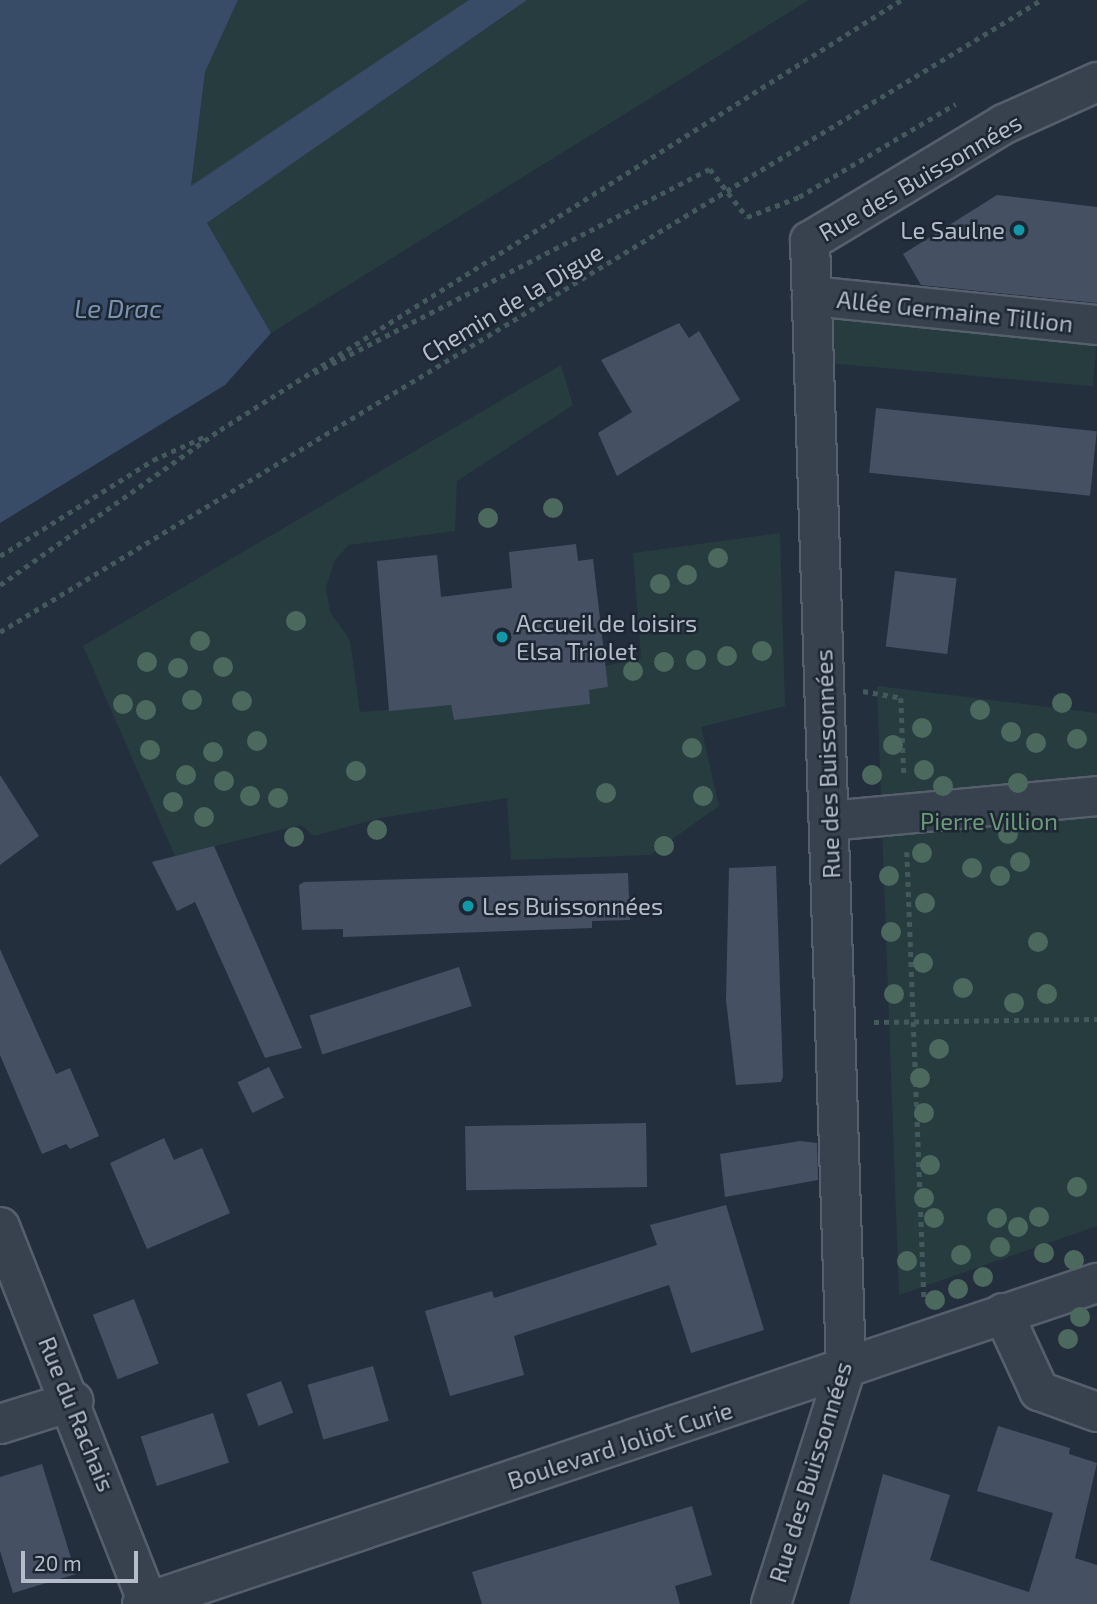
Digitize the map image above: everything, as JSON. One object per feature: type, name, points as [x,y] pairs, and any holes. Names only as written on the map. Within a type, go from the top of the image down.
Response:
[{"type":"street","name":"Rue des Buissonnées","points":[[771,1604],[846,1368],[810,241],[1004,124],[1097,82]]},
{"type":"street","name":"Allée Germaine Tillion","points":[[812,296],[1097,325]]},
{"type":"street","points":[[829,821],[906,818],[1097,796]]},
{"type":"street","name":"Rue du Rachais","points":[[0,1227],[74,1401],[145,1603]]},
{"type":"street","name":"Boulevard Joliot Curie","points":[[145,1603],[1097,1283]]},
{"type":"street","points":[[1003,1313],[1039,1391],[1097,1412]]},
{"type":"street","points":[[0,1424],[74,1401]]},
{"type":"path","points":[[0,585],[220,430],[901,0]]},
{"type":"path","name":"Chemin de la Digue","points":[[0,632],[1041,0]]},
{"type":"path","points":[[289,386],[710,169],[729,191]]},
{"type":"path","points":[[0,556],[153,460],[220,430]]},
{"type":"path","points":[[852,690],[901,698],[911,1020],[927,1340]]},
{"type":"path","points":[[835,1023],[1097,1019]]},
{"type":"green space","points":[[238,0],[469,0],[191,187],[205,72]]},
{"type":"green space","points":[[527,0],[809,0],[271,333],[207,223]]},
{"type":"green space","points":[[829,316],[1097,339],[1093,386],[825,363]]},
{"type":"green space","points":[[561,365],[573,405],[457,481],[455,531],[349,545],[335,560],[326,587],[330,612],[350,640],[360,712],[451,705],[454,720],[589,704],[589,690],[608,687],[605,666],[641,658],[633,553],[780,533],[785,706],[701,727],[719,806],[650,855],[511,860],[507,798],[380,818],[314,836],[301,825],[175,856],[83,646]]},
{"type":"green space","name":"Pierre Villion","points":[[877,686],[1097,713],[1097,1226],[899,1295]]},
{"type":"water","name":"Le Drac","points":[[0,0],[238,0],[205,72],[191,186],[469,0],[527,0],[207,223],[271,333],[225,385],[0,523]]},
{"type":"building","name":"Le Saulne","points":[[997,195],[1097,207],[1097,303],[921,285],[903,254]]},
{"type":"building","points":[[679,323],[689,338],[699,331],[740,400],[617,476],[598,433],[632,412],[601,360]]},
{"type":"building","points":[[876,408],[1097,431],[1090,496],[869,473]]},
{"type":"building","name":"Accueil de loisirs Elsa Triolet","points":[[576,544],[578,561],[593,559],[608,687],[589,690],[590,704],[454,720],[451,705],[389,711],[377,561],[437,555],[441,597],[512,588],[509,552]]},
{"type":"building","points":[[895,571],[957,579],[947,654],[886,646]]},
{"type":"building","points":[[0,775],[39,836],[0,865]]},
{"type":"building","points":[[214,846],[302,1048],[265,1058],[195,902],[177,911],[152,862]]},
{"type":"building","name":"Les Buissonnées","points":[[776,866],[783,1077],[781,1082],[736,1085],[726,1000],[729,868]]},
{"type":"building","name":"Les Buissonnées","points":[[628,873],[630,920],[592,921],[592,928],[343,937],[343,929],[302,930],[299,885],[304,882]]},
{"type":"building","points":[[0,949],[56,1074],[70,1068],[99,1136],[70,1149],[66,1144],[42,1154],[0,1055]]},
{"type":"building","points":[[459,967],[472,1006],[322,1055],[310,1016]]},
{"type":"building","points":[[269,1067],[284,1098],[252,1113],[238,1082]]},
{"type":"building","points":[[646,1123],[647,1187],[466,1190],[465,1126]]},
{"type":"building","points":[[164,1138],[174,1160],[202,1148],[230,1213],[147,1249],[110,1163]]},
{"type":"building","points":[[800,1141],[817,1143],[818,1180],[725,1197],[720,1154]]},
{"type":"building","points":[[726,1205],[764,1330],[691,1353],[669,1285],[514,1336],[524,1375],[450,1396],[425,1311],[492,1291],[494,1298],[657,1245],[650,1225]]},
{"type":"building","points":[[134,1299],[159,1363],[118,1379],[93,1315]]},
{"type":"building","points":[[373,1366],[389,1421],[323,1440],[308,1385]]},
{"type":"building","points":[[281,1381],[293,1413],[259,1426],[246,1394]]},
{"type":"building","points":[[213,1413],[229,1462],[157,1486],[141,1436]]},
{"type":"building","points":[[998,1426],[1070,1448],[1069,1454],[1097,1463],[1075,1558],[1097,1565],[1097,1604],[849,1604],[883,1474],[950,1495],[930,1560],[1029,1592],[1053,1513],[977,1491]]},
{"type":"building","points":[[42,1464],[76,1574],[13,1593],[0,1551],[0,1477]]},
{"type":"building","points":[[692,1506],[712,1575],[675,1586],[680,1604],[482,1604],[472,1572]]},
{"type":"place","name":"Le Saulne","points":[[1019,230]]},
{"type":"place","name":"Accueil de loisirs Elsa Triolet","points":[[502,637]]},
{"type":"place","name":"Les Buissonnées","points":[[468,906]]}]
